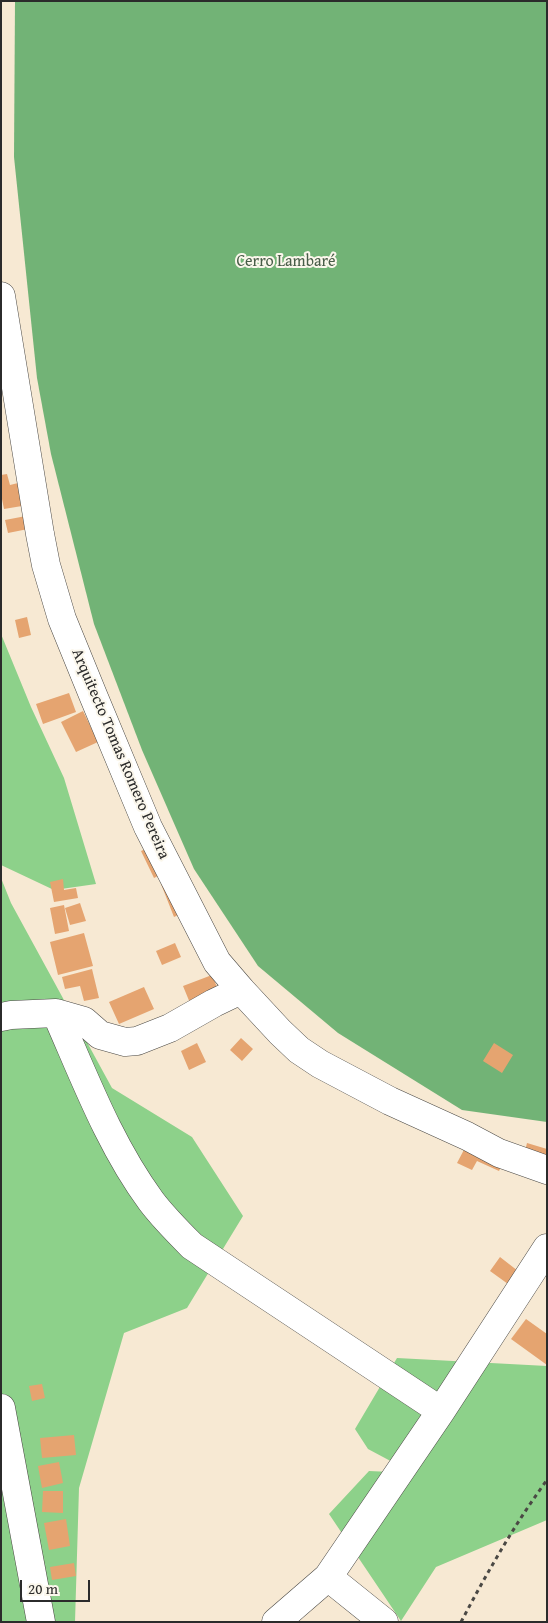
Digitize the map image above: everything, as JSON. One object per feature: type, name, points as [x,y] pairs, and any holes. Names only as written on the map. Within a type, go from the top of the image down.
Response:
[{"type":"street","name":"Arquitecto Tomas Romero Pereira","points":[[1,296],[40,534],[46,564],[62,619],[148,826],[217,962],[240,990],[280,1032],[300,1050],[320,1064],[390,1101],[467,1136],[499,1153],[547,1170]]},
{"type":"street","points":[[1,1017],[56,1013],[84,1022],[100,1035],[125,1042],[137,1041],[170,1028],[240,990]]},
{"type":"street","points":[[56,1013],[92,1097],[126,1164],[150,1200],[167,1221],[192,1246],[441,1411]]},
{"type":"street","points":[[276,1622],[328,1577],[441,1411],[547,1248]]},
{"type":"street","points":[[1,1408],[41,1622]]},
{"type":"street","points":[[328,1577],[384,1622]]},
{"type":"path","points":[[461,1622],[487,1572],[512,1530],[547,1480]]},
{"type":"green space","name":"Cerro Lambaré","points":[[15,1],[547,1],[547,1122],[462,1110],[338,1033],[258,966],[194,869],[142,750],[94,624],[51,454],[37,378],[14,157]]},
{"type":"green space","points":[[1,634],[31,707],[64,778],[96,884],[54,890],[1,865]]},
{"type":"green space","points":[[1,878],[11,903],[112,1088],[192,1137],[243,1216],[187,1308],[124,1333],[79,1488],[75,1622],[1,1622]]},
{"type":"green space","points":[[397,1358],[547,1366],[547,1520],[436,1567],[401,1621],[329,1514],[369,1471],[413,1473],[368,1449],[355,1429]]},
{"type":"building","points":[[7,474],[10,485],[18,483],[22,506],[4,509],[1,494],[1,475]]},
{"type":"building","points":[[26,516],[28,529],[8,533],[5,520]]},
{"type":"building","points":[[27,617],[31,635],[19,638],[15,620]]},
{"type":"building","points":[[69,693],[76,712],[43,724],[36,704]]},
{"type":"building","points":[[83,711],[98,742],[76,752],[61,722]]},
{"type":"building","points":[[155,845],[168,871],[154,878],[141,851]]},
{"type":"building","points":[[63,879],[64,890],[76,888],[78,898],[54,902],[50,882]]},
{"type":"building","points":[[174,879],[187,911],[174,917],[161,884]]},
{"type":"building","points":[[80,903],[86,921],[70,925],[65,908]]},
{"type":"building","points":[[64,905],[69,931],[55,934],[50,908]]},
{"type":"building","points":[[84,933],[93,966],[58,975],[50,942]]},
{"type":"building","points":[[175,943],[181,957],[162,965],[156,951]]},
{"type":"building","points":[[92,969],[99,998],[84,1001],[80,986],[65,989],[62,977]]},
{"type":"building","points":[[212,975],[219,992],[190,1003],[183,986]]},
{"type":"building","points":[[144,987],[154,1009],[119,1024],[109,1002]]},
{"type":"building","points":[[241,1038],[253,1049],[242,1061],[230,1050]]},
{"type":"building","points":[[197,1043],[206,1062],[189,1070],[181,1051]]},
{"type":"building","points":[[494,1043],[513,1055],[502,1073],[483,1061]]},
{"type":"building","points":[[527,1143],[547,1149],[547,1160],[524,1155]]},
{"type":"building","points":[[467,1144],[505,1158],[499,1171],[477,1161],[472,1170],[457,1163]]},
{"type":"building","points":[[500,1257],[518,1271],[508,1284],[490,1271]]},
{"type":"building","points":[[526,1319],[547,1334],[547,1365],[511,1339]]},
{"type":"building","points":[[42,1384],[45,1398],[32,1401],[29,1386]]},
{"type":"building","points":[[74,1435],[76,1455],[42,1458],[40,1438]]},
{"type":"building","points":[[59,1462],[63,1483],[42,1488],[38,1466]]},
{"type":"building","points":[[43,1491],[63,1491],[63,1513],[42,1512]]},
{"type":"building","points":[[66,1519],[70,1546],[49,1550],[44,1523]]},
{"type":"building","points":[[74,1563],[76,1576],[52,1580],[50,1567]]}]
